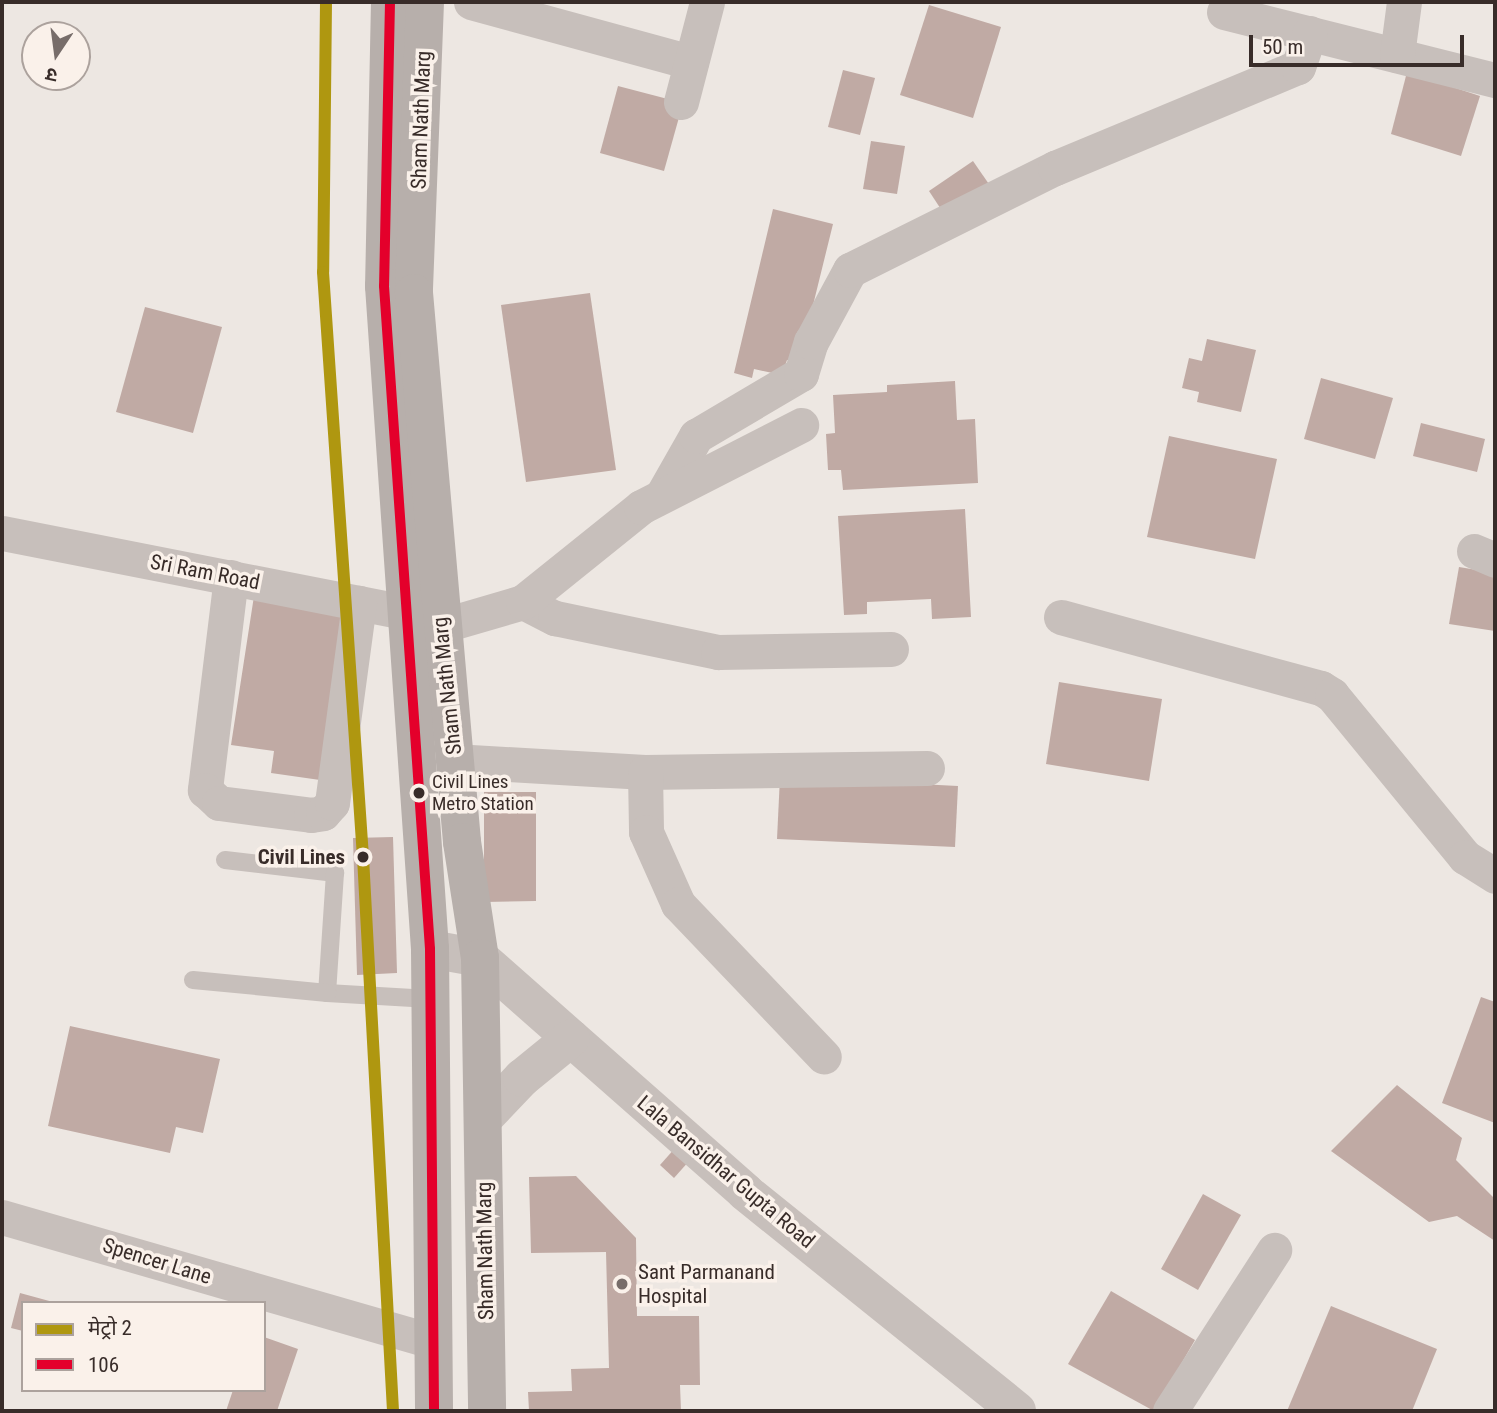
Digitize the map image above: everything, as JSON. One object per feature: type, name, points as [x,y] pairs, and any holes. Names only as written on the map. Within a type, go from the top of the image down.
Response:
[{"type":"main road","name":"Sham Nath Marg","points":[[390,2],[384,286],[424,619],[454,761],[480,958],[487,1411]]},
{"type":"main road","name":"Sham Nath Marg","points":[[425,2],[415,293],[430,949],[434,1411]]},
{"type":"street","points":[[471,2],[691,62]]},
{"type":"street","points":[[681,102],[707,2]]},
{"type":"street","points":[[1397,55],[1404,2]]},
{"type":"street","points":[[1224,12],[1495,80]]},
{"type":"street","points":[[663,494],[695,436],[801,374],[811,342],[850,270],[1055,168],[1298,66],[1310,33]]},
{"type":"street","points":[[424,619],[523,602],[619,522],[663,494],[801,425]]},
{"type":"street","name":"Sri Ram Road","points":[[2,533],[359,603],[424,619]]},
{"type":"street","points":[[231,577],[205,790],[219,803],[311,815],[323,813],[332,803],[359,603]]},
{"type":"street","points":[[523,602],[555,618],[718,652],[891,649]]},
{"type":"street","points":[[1061,617],[1321,688],[1332,695],[1465,857],[1495,876]]},
{"type":"street","points":[[454,761],[645,772],[927,768]]},
{"type":"street","points":[[645,772],[646,832],[678,904],[824,1057]]},
{"type":"street","points":[[430,949],[480,958]]},
{"type":"street","name":"Lala Bansidhar Gupta Road","points":[[480,958],[745,1192],[1017,1411]]},
{"type":"street","points":[[483,1119],[522,1078],[571,1038]]},
{"type":"street","name":"Spencer Lane","points":[[2,1217],[432,1341]]},
{"type":"street","points":[[1170,1411],[1274,1250]]},
{"type":"lane","points":[[225,860],[335,873],[327,993]]},
{"type":"lane","points":[[193,980],[327,993],[430,999]]},
{"type":"building","points":[[929,5],[1001,27],[973,118],[900,95]]},
{"type":"building","points":[[843,70],[875,78],[860,135],[828,127]]},
{"type":"building","points":[[1407,72],[1480,96],[1461,156],[1391,134]]},
{"type":"building","points":[[618,86],[683,103],[664,171],[600,153]]},
{"type":"building","points":[[871,141],[905,146],[897,194],[863,189]]},
{"type":"building","points":[[973,161],[993,190],[948,220],[929,191]]},
{"type":"building","points":[[773,209],[833,224],[799,362],[787,360],[782,375],[754,369],[752,378],[734,373]]},
{"type":"building","points":[[590,293],[616,470],[526,482],[501,305]]},
{"type":"building","points":[[145,307],[222,327],[193,433],[116,412]]},
{"type":"building","points":[[1207,339],[1256,350],[1241,412],[1197,402],[1199,392],[1182,388],[1189,358],[1202,361]]},
{"type":"building","points":[[1321,378],[1393,398],[1375,459],[1304,439]]},
{"type":"building","points":[[955,381],[957,420],[975,419],[978,483],[843,490],[841,470],[828,470],[826,434],[835,433],[833,395],[887,392],[887,385]]},
{"type":"building","points":[[1421,423],[1485,439],[1477,472],[1413,456]]},
{"type":"building","points":[[1169,436],[1277,459],[1255,559],[1147,537]]},
{"type":"building","points":[[965,509],[971,617],[932,619],[931,599],[867,602],[867,614],[844,615],[838,516]]},
{"type":"building","points":[[1459,567],[1495,573],[1495,631],[1449,624]]},
{"type":"building","points":[[254,596],[346,610],[320,780],[271,773],[274,751],[231,745]]},
{"type":"building","points":[[1059,682],[1162,699],[1149,781],[1046,764]]},
{"type":"building","points":[[780,777],[958,786],[955,847],[777,839]]},
{"type":"building","points":[[484,792],[536,792],[536,901],[484,902]]},
{"type":"building","points":[[393,837],[397,973],[357,975],[353,838]]},
{"type":"building","points":[[1481,997],[1495,1002],[1495,1123],[1442,1103]]},
{"type":"building","points":[[70,1026],[220,1059],[203,1133],[176,1127],[170,1153],[48,1126]]},
{"type":"building","points":[[1397,1085],[1462,1138],[1456,1160],[1495,1199],[1495,1241],[1457,1216],[1429,1222],[1331,1151]]},
{"type":"building","points":[[676,1147],[690,1160],[674,1178],[660,1165]]},
{"type":"building","name":"Sant Parmanand Hospital","points":[[576,1176],[636,1238],[637,1316],[699,1316],[700,1385],[680,1385],[681,1411],[529,1411],[528,1392],[572,1391],[571,1369],[609,1368],[606,1252],[531,1253],[529,1177]]},
{"type":"building","points":[[1203,1194],[1241,1215],[1198,1290],[1161,1269]]},
{"type":"building","points":[[1111,1291],[1195,1340],[1154,1411],[1068,1364]]},
{"type":"building","points":[[20,1293],[49,1301],[21,1301],[21,1330],[11,1328]]},
{"type":"building","points":[[1331,1306],[1437,1349],[1412,1411],[1287,1411]]},
{"type":"building","points":[[266,1338],[298,1349],[277,1411],[226,1411],[232,1392],[266,1392]]},
{"type":"metro line","name":"2","points":[[326,2],[323,272],[363,857],[393,1411]]},
{"type":"transit line","name":"106","points":[[390,2],[384,286],[430,949],[434,1411]]},
{"type":"place","name":"Civil Lines Metro Station","points":[[419,793]]},
{"type":"place","name":"Civil Lines","points":[[363,857]]},
{"type":"place","name":"Sant Parmanand Hospital","points":[[622,1284]]}]
